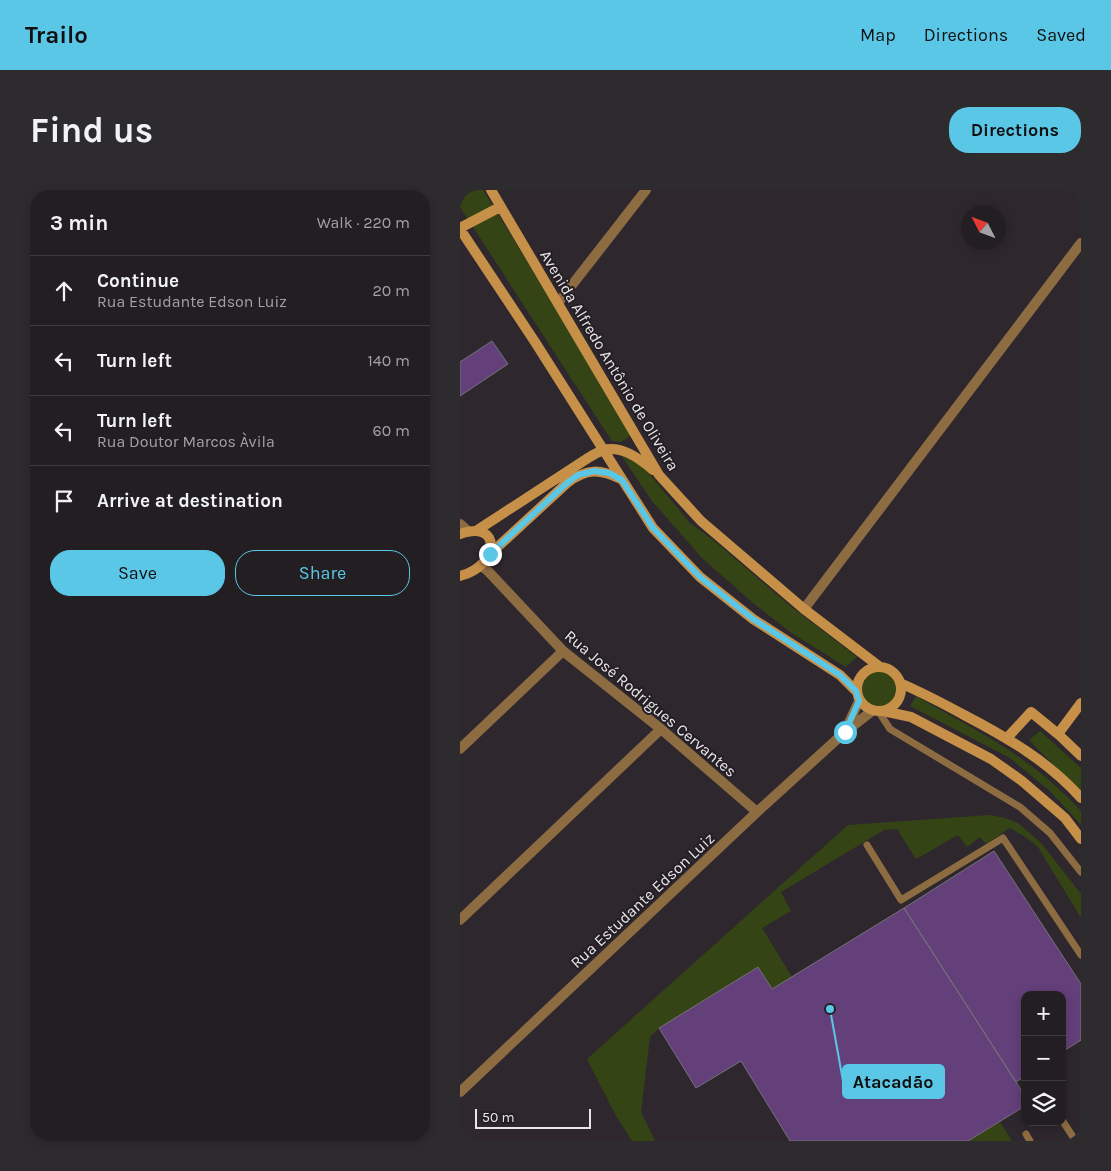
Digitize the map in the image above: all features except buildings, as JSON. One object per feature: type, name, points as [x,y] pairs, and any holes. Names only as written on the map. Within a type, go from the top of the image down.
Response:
[{"type":"main road","name":"Avenida Alfredo Antônio de Oliveira","points":[[490,190],[659,475],[701,521],[804,609],[880,667]]},
{"type":"main road","points":[[500,208],[460,229],[653,528],[700,577],[753,619],[840,675],[858,696],[864,707],[911,717],[991,759],[1022,781],[1065,818],[1081,839]]},
{"type":"main road","points":[[465,533],[602,450],[617,449],[631,454],[659,475]]},
{"type":"main road","points":[[460,576],[472,572],[486,563],[567,483],[578,475],[594,471],[609,473],[622,480]]},
{"type":"main road","points":[[465,533],[485,534],[490,538],[492,543],[486,563]]},
{"type":"main road","points":[[858,696],[860,676],[866,671],[880,667],[886,668],[895,674],[900,683],[898,701],[894,706],[878,711]]},
{"type":"main road","points":[[900,683],[1007,738],[1039,759],[1081,798]]},
{"type":"main road","points":[[1058,734],[1081,703]]},
{"type":"main road","points":[[1007,738],[1031,712],[1081,756]]},
{"type":"street","points":[[558,303],[646,190]]},
{"type":"street","points":[[804,609],[1081,243]]},
{"type":"street","points":[[460,524],[465,533]]},
{"type":"street","name":"Rua José Rodrigues Cervantes","points":[[486,563],[563,651],[661,730],[757,812]]},
{"type":"street","points":[[460,749],[563,651]]},
{"type":"street","name":"Rua Estudante Edson Luiz","points":[[845,732],[858,696]]},
{"type":"street","name":"Rua Estudante Edson Luiz","points":[[460,1092],[757,812],[845,732],[878,711]]},
{"type":"street","points":[[460,920],[661,730]]},
{"type":"lane","points":[[878,711],[890,729],[1020,808],[1050,833],[1081,872]]},
{"type":"lane","points":[[867,845],[901,900],[1003,838],[1081,954]]},
{"type":"lane","points":[[1066,1125],[1076,1139]]},
{"type":"green space","points":[[460,190],[483,190],[633,434],[621,442],[612,441],[460,207]]},
{"type":"green space","points":[[621,455],[642,465],[690,523],[712,539],[789,605],[857,657],[846,667],[790,632],[752,602],[702,558],[652,501]]},
{"type":"green space","points":[[878,671],[891,677],[897,690],[891,703],[878,709],[865,703],[859,690],[865,677]]},
{"type":"green space","points":[[916,696],[1003,746],[1043,775],[1081,811],[1081,825],[1050,791],[1010,758],[910,706]]},
{"type":"green space","points":[[1040,731],[1081,768],[1081,792],[1029,740]]},
{"type":"green space","points":[[990,815],[1018,823],[1042,844],[1081,894],[1081,918],[1038,847],[1010,828],[986,844],[980,837],[967,847],[958,835],[916,859],[897,829],[884,830],[781,892],[791,911],[762,928],[792,977],[772,989],[758,967],[659,1028],[650,1037],[641,1112],[655,1141],[632,1141],[616,1116],[587,1059],[848,825]]},
{"type":"green space","points":[[1000,1122],[1012,1141],[968,1141]]},
{"type":"place","name":"Atacadão","points":[[830,1009]]},
{"type":"route","points":[[490,554],[578,475],[594,471],[609,473],[622,480],[653,528],[700,577],[753,619],[840,675],[856,691],[859,701],[845,732]]}]
